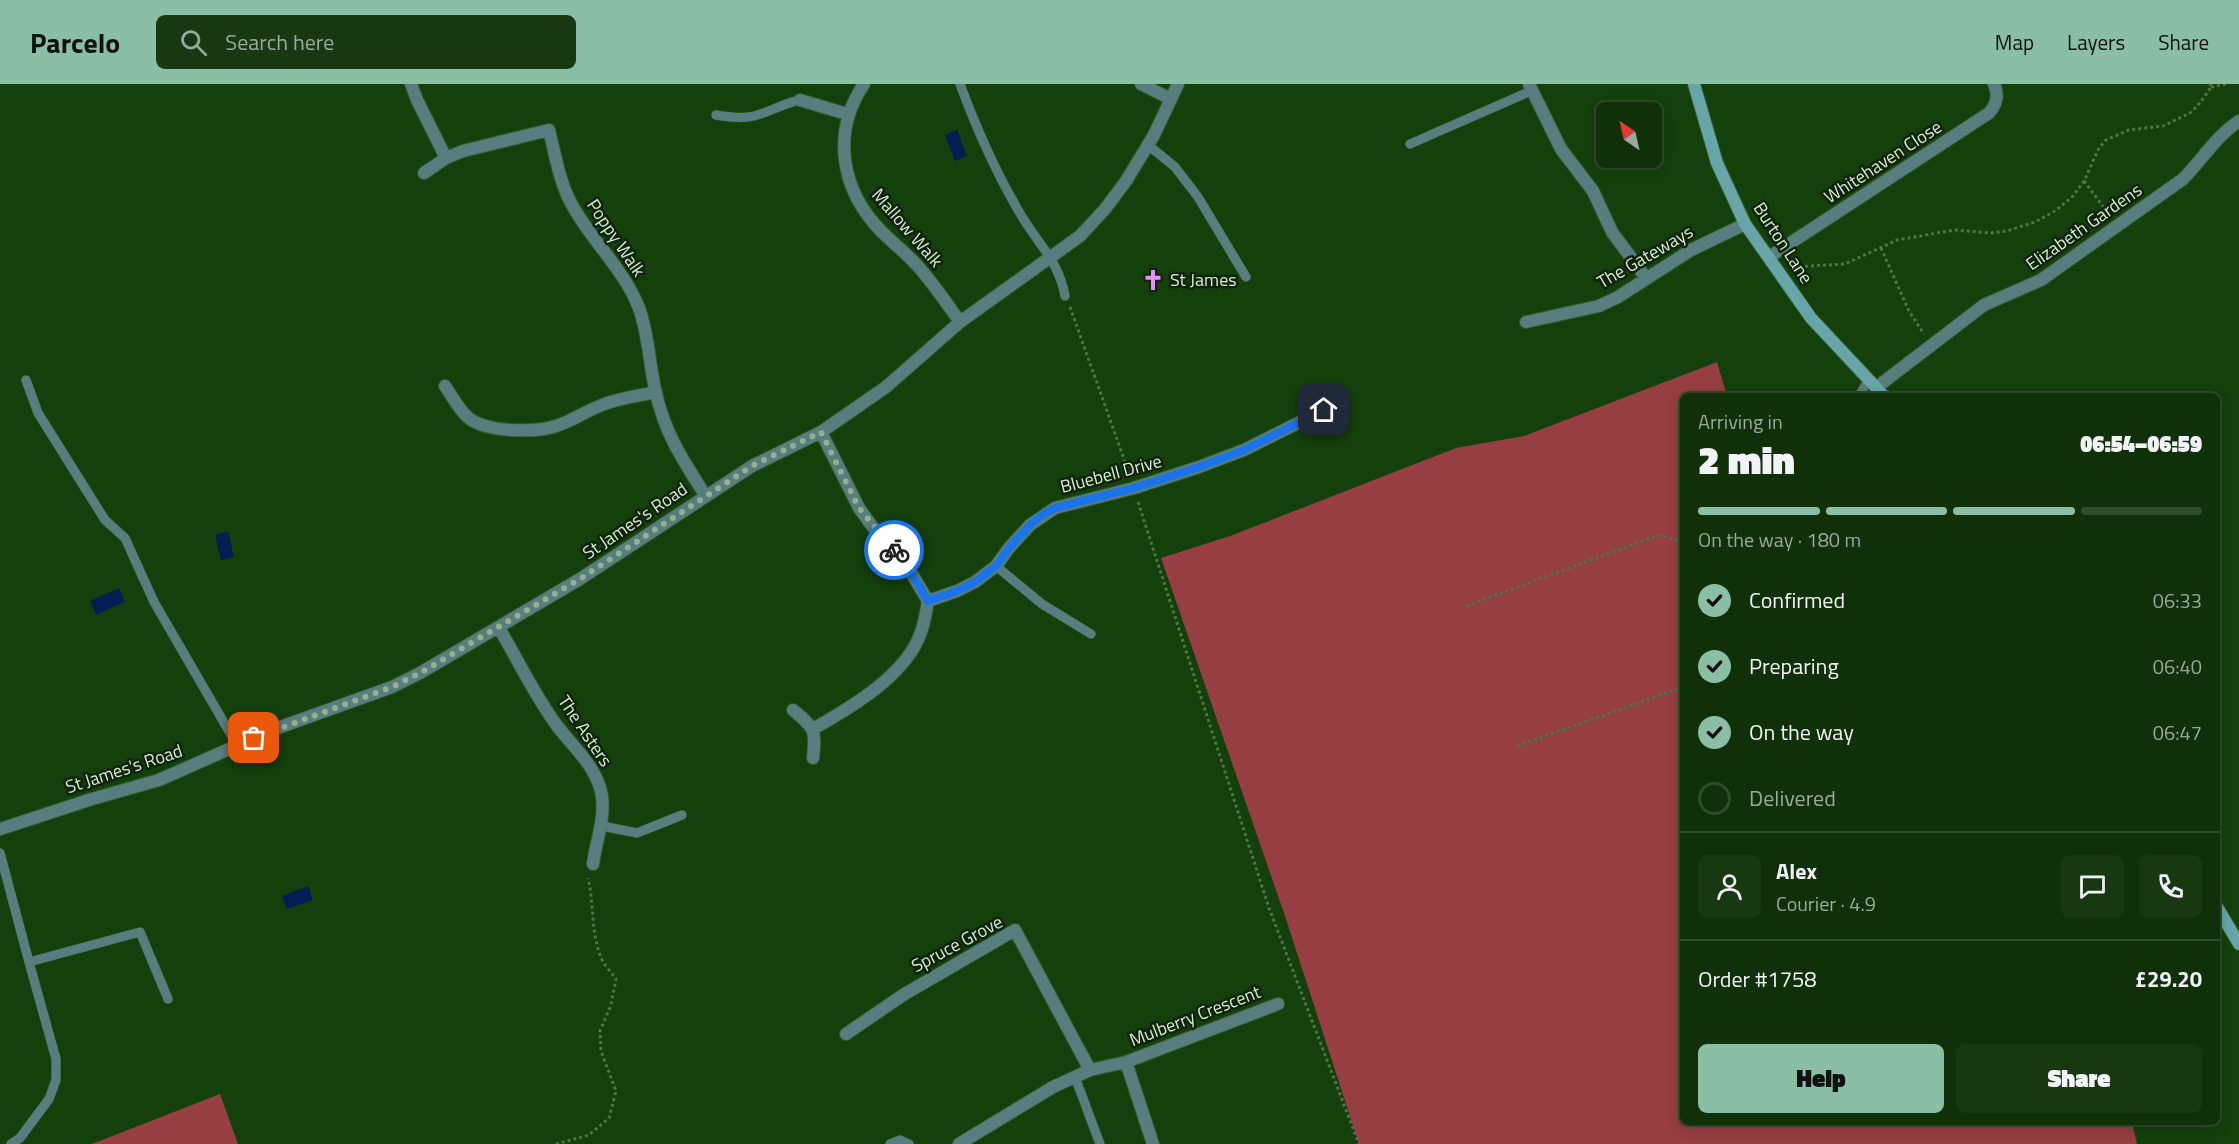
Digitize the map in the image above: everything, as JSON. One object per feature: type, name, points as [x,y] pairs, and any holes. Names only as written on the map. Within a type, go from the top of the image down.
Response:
[{"type":"street","points":[[411,84],[446,158]]},
{"type":"street","name":"Mallow Walk","points":[[864,84],[848,114],[844,138],[844,157],[855,197],[881,231],[920,268],[960,322]]},
{"type":"street","points":[[1141,84],[1171,99]]},
{"type":"street","name":"St James's Road","points":[[0,829],[159,780],[237,745],[392,687],[499,628],[673,520],[705,495],[781,450],[821,432],[886,387],[960,322],[1080,236],[1105,209],[1126,181],[1148,145],[1178,84]]},
{"type":"street","name":"Burton Lane","points":[[1694,84],[1717,163],[1745,224],[1811,318],[1877,388]]},
{"type":"street","name":"Whitehaven Close","points":[[1769,257],[1989,113],[1996,101],[1997,94],[1994,84]]},
{"type":"street","points":[[1530,87],[1562,149],[1597,199],[1612,232],[1647,278]]},
{"type":"street","points":[[800,100],[848,114]]},
{"type":"street","name":"Elizabeth Gardens","points":[[1877,388],[1984,305],[2041,280],[2182,179],[2197,166],[2222,134],[2239,120]]},
{"type":"street","name":"Poppy Walk","points":[[424,173],[446,158],[463,151],[549,130],[569,199],[625,280],[639,309],[647,337],[656,392],[670,439],[705,495]]},
{"type":"street","name":"The Gateways","points":[[1526,322],[1599,306],[1618,297],[1691,250],[1745,224]]},
{"type":"street","points":[[445,386],[462,412],[481,425],[527,429],[555,427],[601,405],[656,392]]},
{"type":"street","name":"Bluebell Drive","points":[[928,601],[975,582],[996,566],[1009,548],[1042,515],[1055,508],[1134,488],[1199,467],[1244,450],[1324,410]]},
{"type":"street","points":[[813,729],[852,707],[899,666],[913,649],[921,633],[928,601],[906,564],[859,508],[821,432]]},
{"type":"street","name":"The Asters","points":[[499,628],[558,727],[590,765],[599,785],[602,798],[602,826],[595,847],[593,864]]},
{"type":"street","points":[[793,710],[810,723],[813,729],[813,758]]},
{"type":"street","points":[[2220,912],[2239,944]]},
{"type":"street","name":"Spruce Grove","points":[[846,1034],[903,995],[1015,930],[1090,1070]]},
{"type":"street","name":"Mulberry Crescent","points":[[959,1144],[1053,1087],[1090,1070],[1126,1062],[1278,1004]]},
{"type":"street","name":"Mulberry Crescent","points":[[1126,1062],[1153,1144]]},
{"type":"lane","points":[[960,84],[977,129],[998,174],[1022,217],[1050,256],[1062,278],[1065,296]]},
{"type":"lane","points":[[1410,144],[1530,87]]},
{"type":"lane","points":[[716,115],[750,117],[800,100]]},
{"type":"lane","points":[[1148,145],[1175,167],[1198,198],[1246,276]]},
{"type":"lane","points":[[26,380],[38,413],[99,511],[105,520],[125,538],[154,602],[237,745]]},
{"type":"lane","points":[[996,566],[1042,604],[1091,634]]},
{"type":"lane","points":[[602,826],[637,833],[682,815]]},
{"type":"lane","points":[[0,853],[56,1059],[56,1080],[49,1099],[20,1138],[12,1144]]},
{"type":"lane","points":[[29,962],[141,932],[168,999]]},
{"type":"lane","points":[[1075,1077],[1100,1144]]},
{"type":"lane","points":[[890,1144],[900,1140],[909,1144]]},
{"type":"path","points":[[1769,257],[1789,267],[1845,264],[1897,240],[1955,230],[1990,233],[2022,227],[2055,211],[2073,195],[2084,181],[2091,164],[2106,140],[2129,130],[2163,126],[2190,113],[2210,86],[2227,84]]},
{"type":"path","points":[[2084,181],[2116,227]]},
{"type":"path","points":[[1881,248],[1909,311],[1932,345]]},
{"type":"path","points":[[1065,296],[1134,488],[1269,908],[1359,1144]]},
{"type":"path","points":[[1467,606],[1659,535],[1680,541]]},
{"type":"path","points":[[1517,746],[1680,688]]},
{"type":"path","points":[[556,1144],[589,1135],[609,1118],[616,1091],[601,1051],[600,1031],[611,1005],[616,980],[600,957],[592,893],[586,872],[593,864]]},
{"type":"shaded area","points":[[1717,362],[1726,393],[1680,393],[1680,1125],[2133,1125],[2137,1144],[1359,1144],[1285,916],[1161,558],[1230,536],[1456,448],[1524,436]]},
{"type":"shaded area","points":[[220,1094],[238,1144],[91,1144],[97,1142]]},
{"type":"water","points":[[957,130],[967,156],[955,161],[945,135]]},
{"type":"water","points":[[228,531],[234,557],[221,560],[215,535]]},
{"type":"water","points":[[119,588],[125,602],[96,615],[90,601]]},
{"type":"water","points":[[308,886],[313,900],[287,909],[282,896]]},
{"type":"way so far","points":[[254,738],[392,687],[420,673],[580,579],[752,466],[821,432],[859,508],[894,550]]},
{"type":"place","name":"St James","points":[[1153,280]]},
{"type":"route","points":[[894,550],[917,580],[928,601],[975,582],[996,566],[1030,525],[1055,508],[1134,488],[1199,467],[1244,450],[1324,410]]}]
